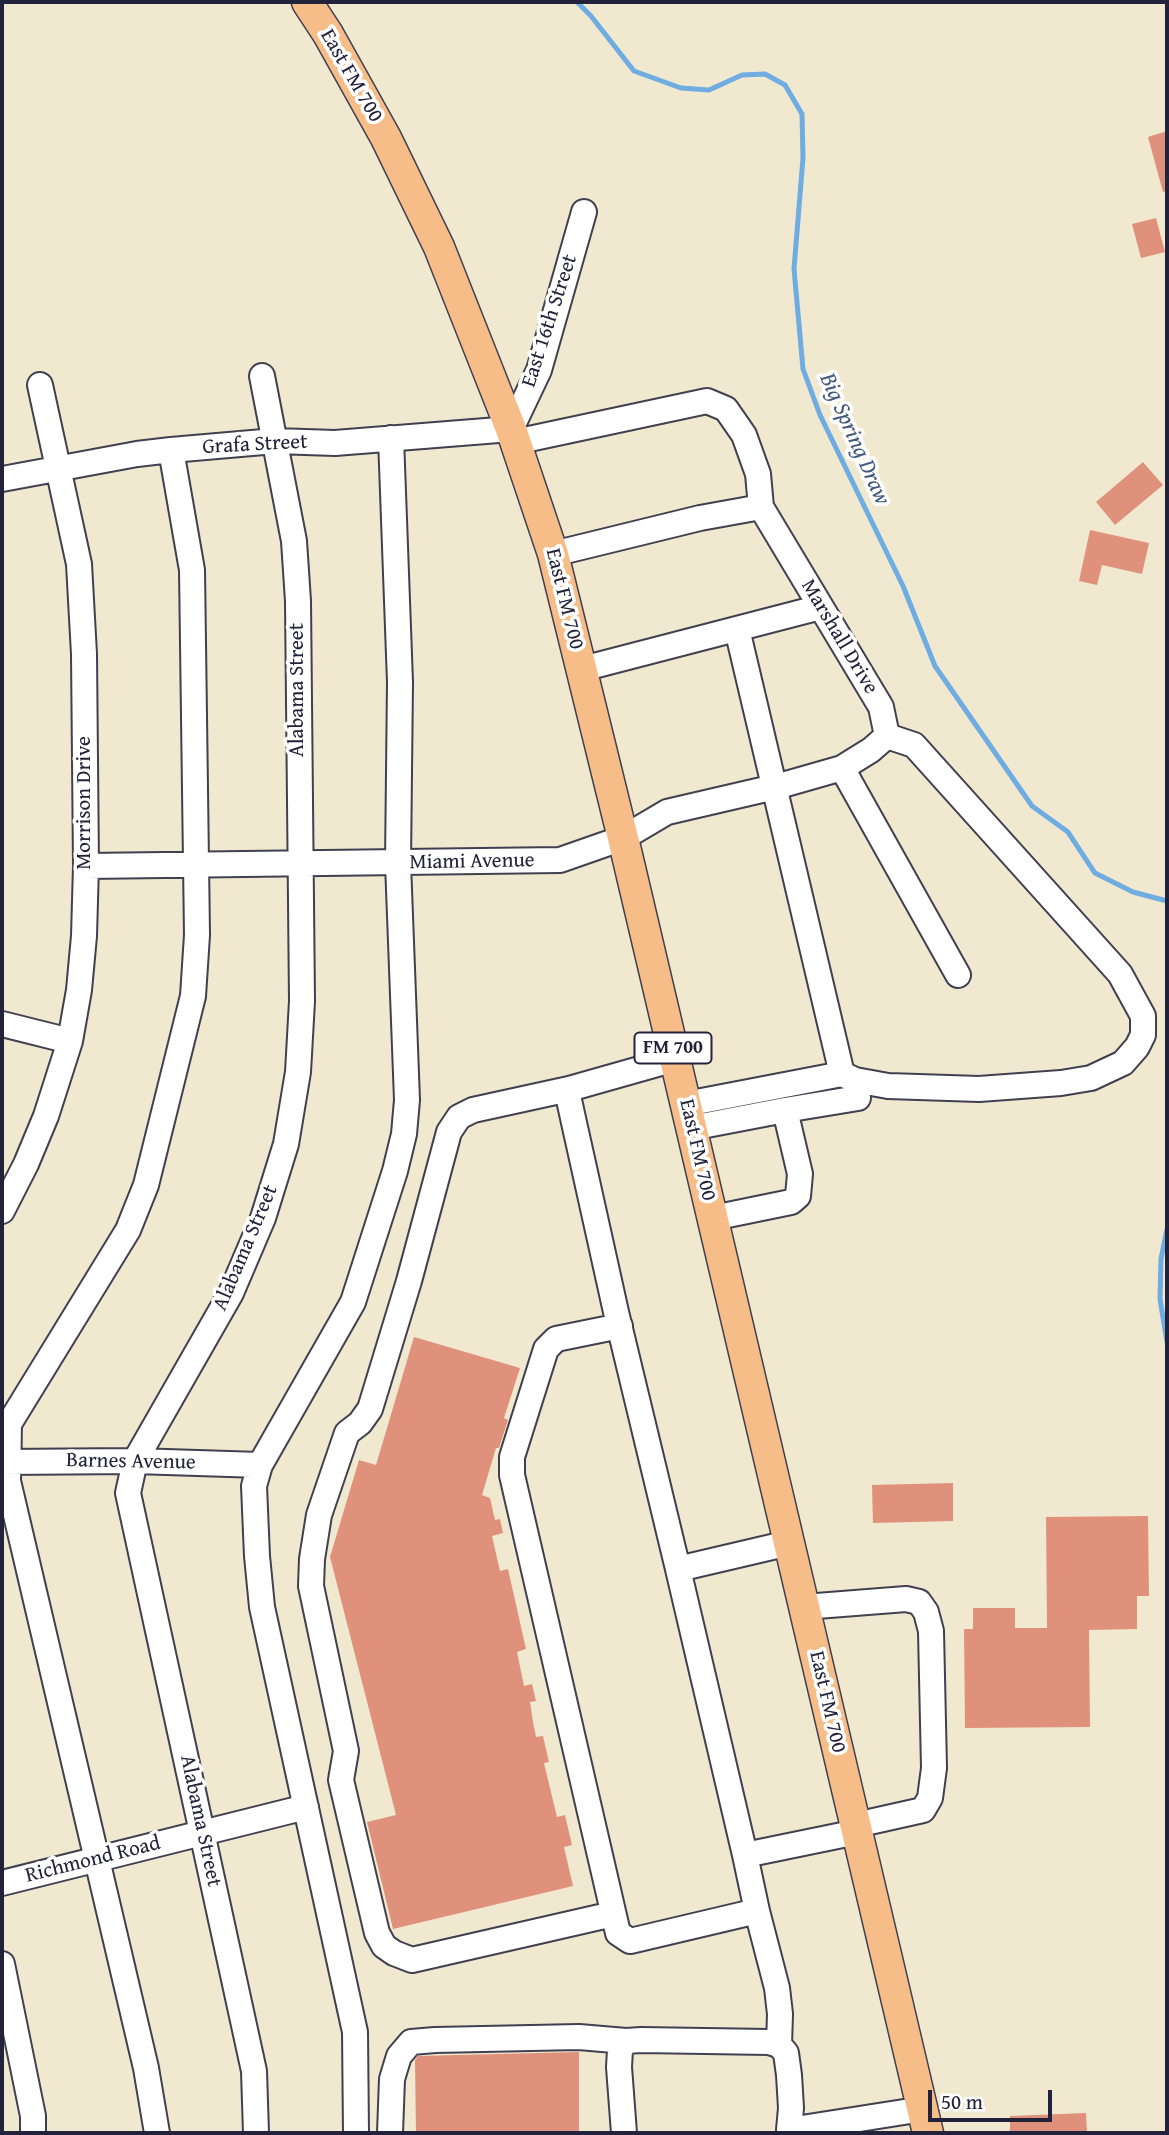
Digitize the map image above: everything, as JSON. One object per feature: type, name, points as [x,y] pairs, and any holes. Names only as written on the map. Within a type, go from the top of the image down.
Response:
[{"type":"main road","name":"East FM 700","points":[[307,2],[386,138],[439,247],[513,435],[553,554],[689,1116],[925,2121]]},
{"type":"street","name":"East 16th Street","points":[[513,435],[539,370],[584,212]]},
{"type":"street","name":"Alabama Street","points":[[256,2133],[254,2071],[128,1493],[135,1461],[232,1293],[263,1218],[286,1144],[298,1072],[302,1001],[298,601],[294,541],[262,376]]},
{"type":"street","name":"Morrison Drive","points":[[2,1211],[46,1116],[70,1041],[79,990],[84,936],[84,654],[79,564],[40,385]]},
{"type":"street","name":"Grafa Street","points":[[2,480],[170,450],[275,441],[335,443],[391,438],[513,435],[707,401],[726,410],[744,435],[758,474],[761,507]]},
{"type":"street","points":[[356,2133],[355,2032],[262,1607],[254,1486],[260,1465],[353,1302],[396,1171],[404,1134],[407,1100],[398,863],[400,682],[391,438]]},
{"type":"street","points":[[157,2133],[146,2068],[5,1462],[9,1424],[128,1230],[146,1185],[193,996],[197,935],[192,570],[170,450]]},
{"type":"street","points":[[553,554],[700,518],[761,507]]},
{"type":"street","name":"Marshall Drive","points":[[761,507],[881,706],[887,736]]},
{"type":"street","points":[[582,669],[821,607]]},
{"type":"street","points":[[737,629],[842,1074]]},
{"type":"street","points":[[689,1116],[842,1074],[855,1080],[888,1086],[979,1089],[1061,1083],[1091,1078],[1123,1063],[1137,1047],[1143,1035],[1143,1016],[1120,974],[914,745],[887,736],[871,750],[842,768],[958,975]]},
{"type":"street","name":"Miami Avenue","points":[[86,866],[560,860],[623,838],[667,812],[842,768]]},
{"type":"street","points":[[2,1024],[70,1041]]},
{"type":"street","points":[[613,1914],[412,1961],[384,1946],[377,1933],[341,1780],[346,1751],[311,1586],[312,1559],[319,1515],[347,1433],[360,1423],[370,1409],[409,1281],[449,1132],[459,1117],[473,1110],[569,1089],[675,1059]]},
{"type":"street","points":[[569,1089],[569,1100],[620,1326],[777,1987],[779,2045]]},
{"type":"street","points":[[689,1116],[785,1110],[858,1098]]},
{"type":"street","points":[[713,1218],[792,1202],[798,1196],[800,1174],[785,1110]]},
{"type":"street","points":[[620,1326],[556,1339],[546,1349],[512,1457],[512,1475],[613,1914],[618,1933],[629,1941],[757,1911]]},
{"type":"street","name":"Barnes Avenue","points":[[5,1462],[135,1461],[260,1465]]},
{"type":"street","points":[[678,1569],[789,1543]]},
{"type":"street","points":[[745,1855],[922,1810],[930,1798],[933,1768],[931,1631],[926,1612],[919,1602],[905,1599],[804,1607]]},
{"type":"street","name":"Richmond Road","points":[[2,1882],[306,1807]]},
{"type":"street","points":[[2,1964],[33,2116],[33,2133]]},
{"type":"street","points":[[390,2133],[393,2079],[399,2056],[411,2042],[435,2040],[579,2038],[757,2042],[779,2045],[786,2053],[789,2074],[789,2132],[925,2121]]},
{"type":"street","points":[[624,2133],[619,2067],[621,2050],[626,2041]]},
{"type":"building","points":[[1167,131],[1167,191],[1163,192],[1148,137]]},
{"type":"building","points":[[1156,218],[1165,252],[1141,258],[1132,224]]},
{"type":"building","points":[[1143,462],[1163,485],[1115,525],[1096,502]]},
{"type":"building","points":[[1090,530],[1149,543],[1142,574],[1102,565],[1097,585],[1079,581]]},
{"type":"building","points":[[414,1337],[520,1368],[504,1418],[508,1420],[499,1448],[496,1448],[482,1495],[490,1498],[495,1520],[500,1519],[503,1533],[492,1536],[500,1571],[508,1569],[526,1649],[517,1652],[524,1686],[532,1684],[536,1701],[530,1702],[536,1737],[543,1736],[549,1762],[544,1763],[557,1817],[565,1815],[572,1845],[564,1847],[573,1886],[393,1929],[367,1822],[396,1815],[330,1557],[359,1460],[376,1465]]},
{"type":"building","points":[[953,1483],[953,1521],[873,1523],[872,1485]]},
{"type":"building","points":[[1148,1516],[1149,1596],[1137,1596],[1137,1629],[1089,1630],[1090,1727],[965,1728],[964,1629],[973,1629],[973,1608],[1015,1608],[1015,1628],[1047,1628],[1046,1517]]},
{"type":"building","points":[[579,2052],[579,2133],[416,2133],[415,2060],[418,2056]]},
{"type":"building","points":[[1086,2113],[1087,2133],[1010,2133],[1010,2116]]},
{"type":"waterway","name":"Big Spring Draw","points":[[577,2],[634,71],[681,88],[709,90],[742,75],[765,74],[785,85],[802,114],[803,158],[794,269],[803,369],[820,415],[903,586],[935,666],[1032,806],[1068,832],[1095,873],[1133,892],[1167,901]]},
{"type":"waterway","name":"Big Spring Draw","points":[[1167,1229],[1161,1259],[1160,1299],[1167,1342]]}]
